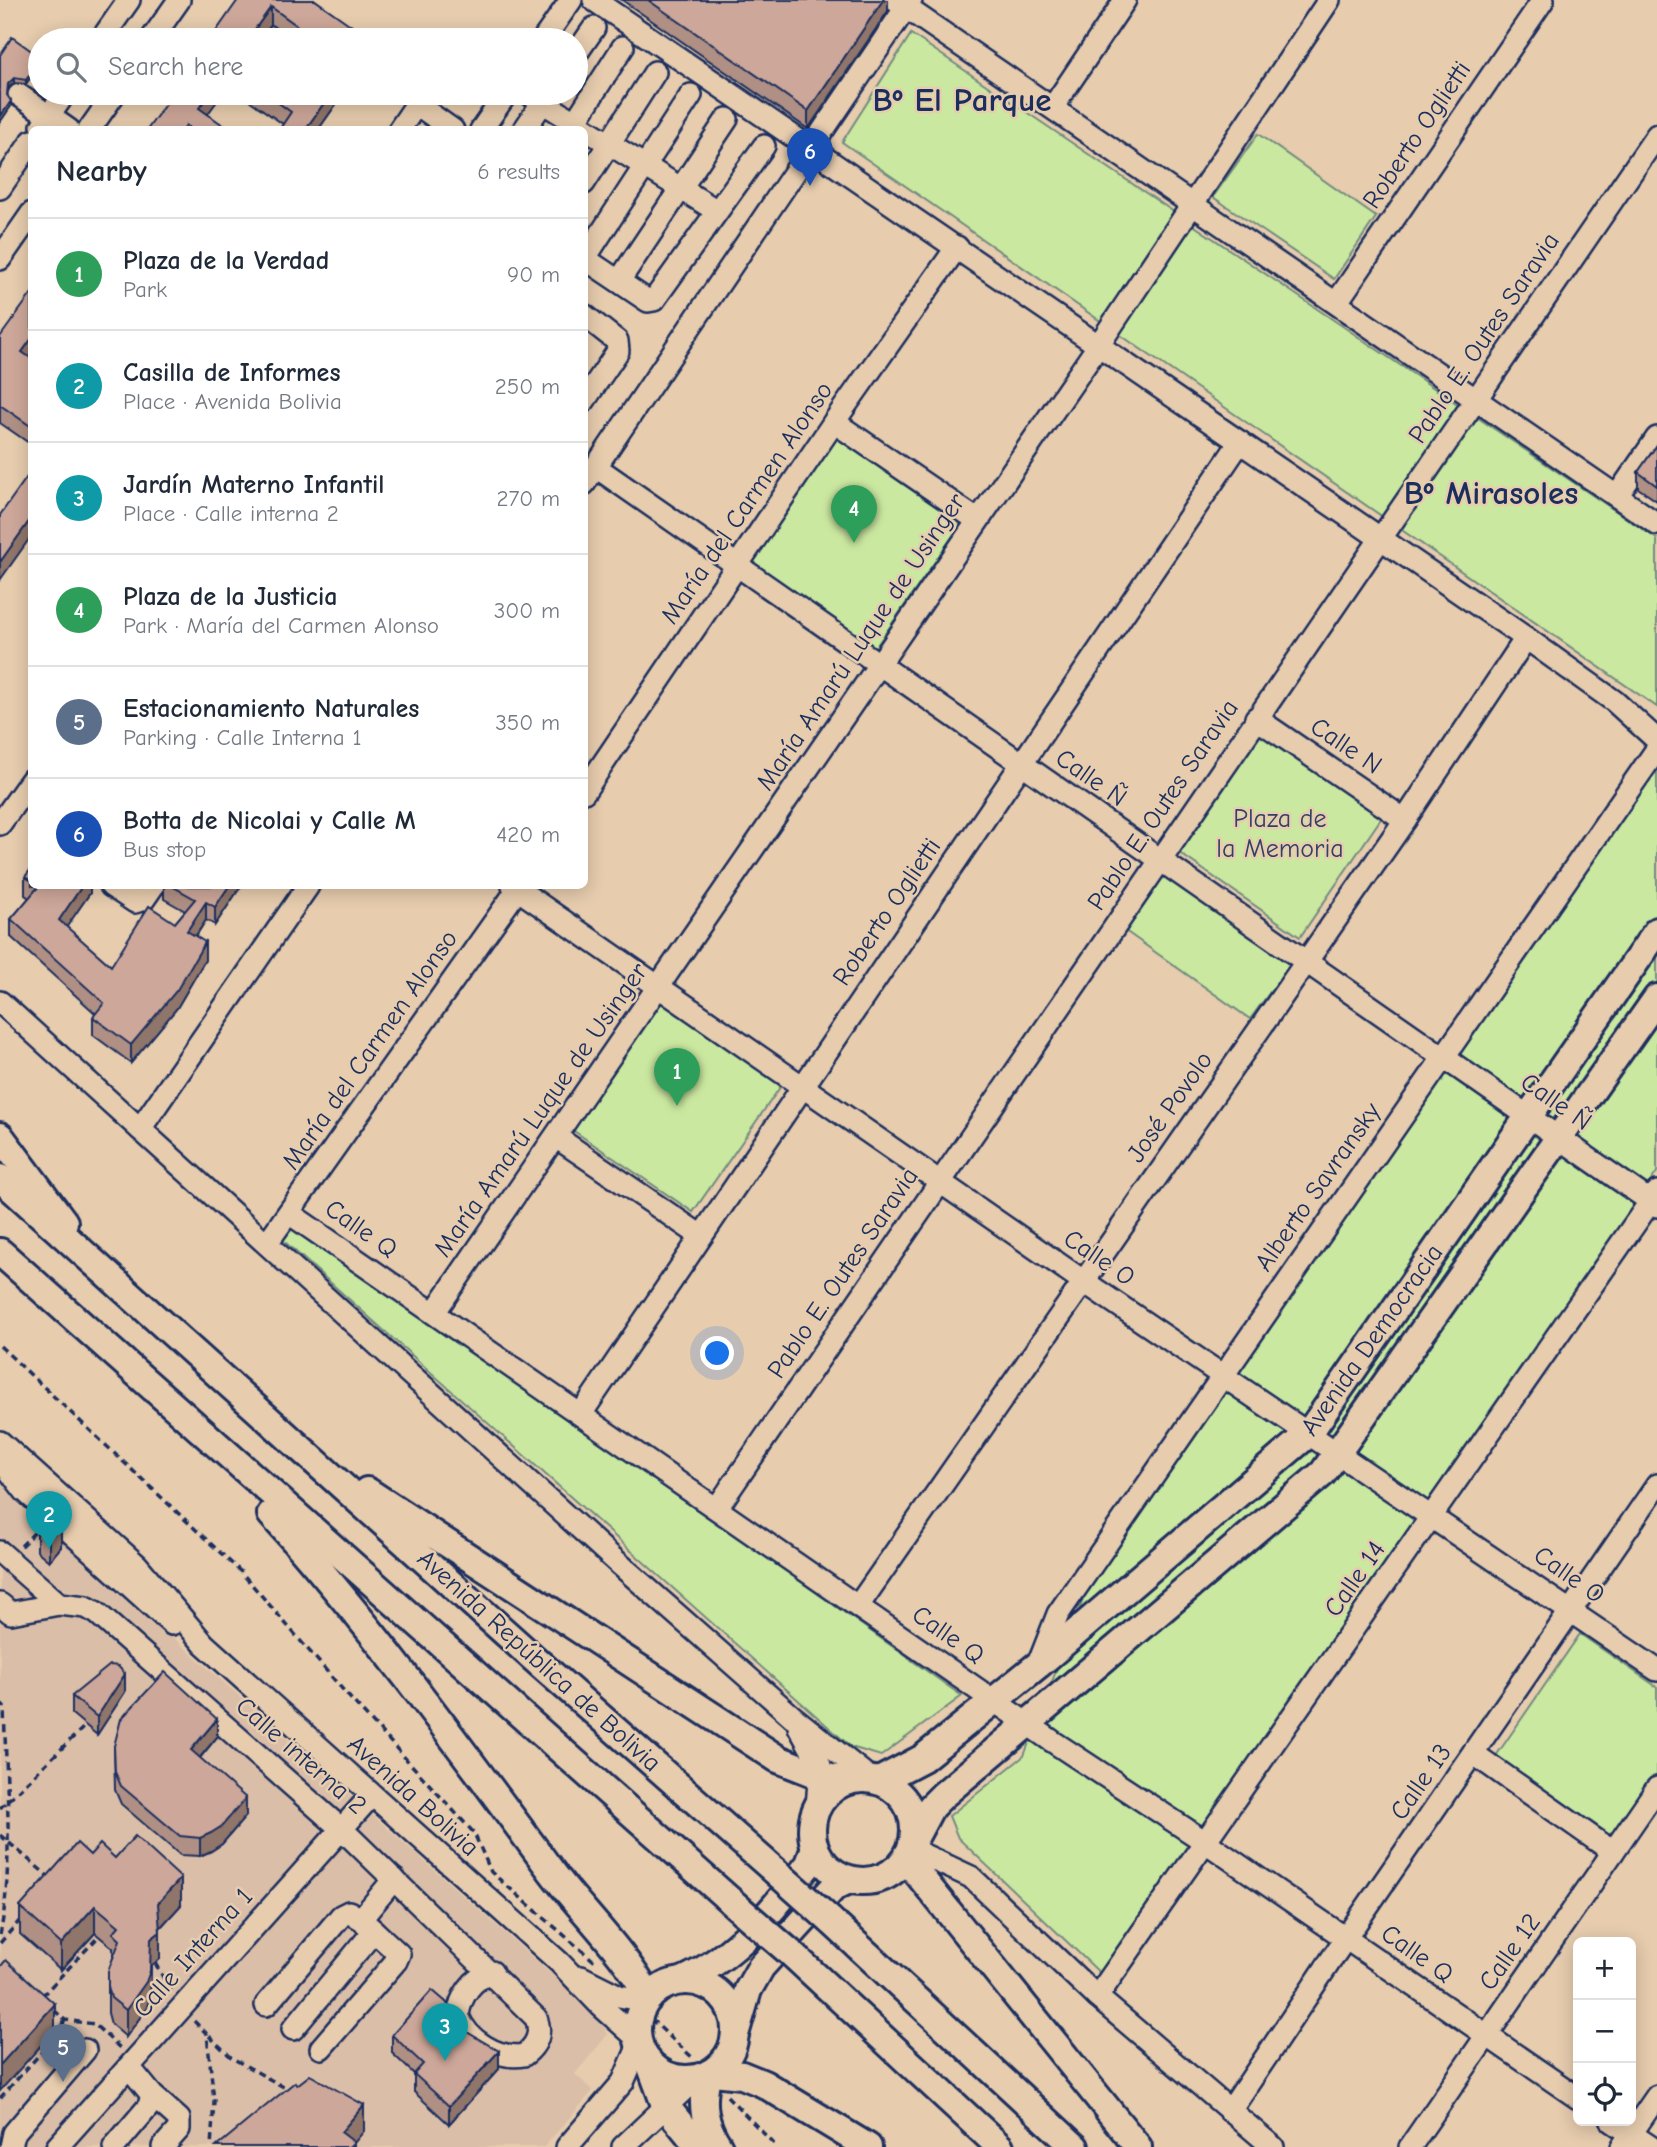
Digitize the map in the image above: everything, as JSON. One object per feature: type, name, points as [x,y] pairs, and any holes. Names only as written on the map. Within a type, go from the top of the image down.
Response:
[{"type":"main road","name":"Avenida Democracia","points":[[867,1781],[923,1758],[1038,1665],[1309,1433],[1657,931]]},
{"type":"main road","name":"Avenida Democracia","points":[[910,1849],[931,1807],[1323,1473],[1339,1454],[1657,999]]},
{"type":"main road","points":[[0,1136],[100,1271]]},
{"type":"main road","name":"Avenida República de Bolivia","points":[[0,1178],[100,1271],[830,1920],[1075,2147]]},
{"type":"main road","name":"Avenida República de Bolivia","points":[[0,1252],[185,1419],[792,1954],[1000,2147]]},
{"type":"main road","points":[[0,1270],[68,1315]]},
{"type":"main road","points":[[185,1419],[342,1595],[569,1894],[630,1967],[646,2003],[642,2049],[665,2105],[699,2147]]},
{"type":"main road","points":[[270,1422],[380,1500],[778,1759],[821,1776],[867,1781],[903,1797],[911,1810],[910,1849],[1138,2147]]},
{"type":"main road","points":[[867,1781],[830,1792],[817,1809],[812,1834],[815,1847],[828,1867],[849,1880],[865,1882],[881,1878],[910,1849]]},
{"type":"main road","points":[[646,2003],[670,1983],[682,1981],[717,1963],[736,1949],[809,1864],[815,1847]]},
{"type":"main road","points":[[719,2147],[705,2119],[705,2076],[729,2054],[748,1990],[761,1967],[834,1887],[849,1880]]},
{"type":"main road","points":[[682,1981],[710,1986],[722,1996],[734,2019],[735,2031]]},
{"type":"main road","points":[[642,2049],[671,2078],[742,2075],[764,2084],[868,2147]]},
{"type":"street","points":[[109,28],[129,0]]},
{"type":"street","points":[[159,28],[179,0]]},
{"type":"street","points":[[551,28],[571,0]]},
{"type":"street","points":[[594,0],[1526,638],[1614,701],[1657,740]]},
{"type":"street","points":[[1053,107],[1125,0]]},
{"type":"street","name":"María Amarú Luque de Usinger","points":[[434,1313],[1098,346],[1329,0]]},
{"type":"street","name":"Roberto Oglietti","points":[[1337,302],[1543,0]]},
{"type":"street","points":[[590,476],[812,147],[904,2],[1657,524]]},
{"type":"street","points":[[588,37],[594,28]]},
{"type":"street","points":[[588,102],[623,47]]},
{"type":"street","points":[[588,177],[655,72]]},
{"type":"street","points":[[588,253],[691,94]]},
{"type":"street","points":[[19,95],[44,123],[57,105]]},
{"type":"street","points":[[92,126],[107,105]]},
{"type":"street","points":[[484,126],[499,105]]},
{"type":"street","points":[[526,126],[536,105]]},
{"type":"street","points":[[550,105],[573,126],[586,105]]},
{"type":"street","points":[[402,126],[414,108],[422,108],[447,126]]},
{"type":"street","points":[[619,281],[727,120]]},
{"type":"street","points":[[588,133],[610,144],[717,211]]},
{"type":"street","name":"Pablo E. Outes Saravia","points":[[717,1508],[1657,135]]},
{"type":"street","points":[[588,260],[648,301],[654,300],[764,146]]},
{"type":"street","points":[[0,188],[28,147]]},
{"type":"street","points":[[0,259],[28,219]]},
{"type":"street","name":"María del Carmen Alonso","points":[[588,786],[834,422],[957,247]]},
{"type":"street","points":[[588,317],[617,341],[618,351],[588,395]]},
{"type":"street","points":[[834,422],[977,520]]},
{"type":"street","points":[[1617,496],[1657,438]]},
{"type":"street","name":"Roberto Oglietti","points":[[581,1414],[1240,442]]},
{"type":"street","name":"Calle Ñ","points":[[590,476],[739,566],[1528,1117],[1655,1200]]},
{"type":"street","name":"José Povolo","points":[[858,1606],[1405,820],[1526,638]]},
{"type":"street","name":"Calle N","points":[[1256,718],[1405,820]]},
{"type":"street","name":"Alberto Savransky","points":[[1038,1665],[1058,1614],[1657,749]]},
{"type":"street","points":[[0,824],[28,785]]},
{"type":"street","points":[[116,889],[135,902],[144,899],[151,889]]},
{"type":"street","points":[[140,1129],[306,889]]},
{"type":"street","name":"María del Carmen Alonso","points":[[267,1243],[516,889]]},
{"type":"street","name":"Calle O","points":[[520,889],[1221,1375],[1657,1670]]},
{"type":"street","points":[[0,1002],[606,1552],[867,1781]]},
{"type":"street","points":[[556,1137],[701,1236]]},
{"type":"street","name":"Calle 14","points":[[1097,1997],[1655,1200]]},
{"type":"street","name":"Calle Q","points":[[289,1213],[992,1700],[1207,1843],[1573,2095]]},
{"type":"street","name":"Avenida Bolivia","points":[[0,1441],[137,1565],[185,1623],[232,1670],[559,1962],[642,2049]]},
{"type":"street","name":"Avenida Bolivia","points":[[0,1459],[25,1491],[134,1592],[232,1670]]},
{"type":"street","name":"Calle 13","points":[[1230,2111],[1657,1485]]},
{"type":"street","points":[[10,1550],[59,1604]]},
{"type":"street","points":[[0,1604],[11,1613],[59,1604]]},
{"type":"street","name":"Calle interna 2","points":[[59,1604],[86,1607],[97,1613],[342,1829],[492,1972]]},
{"type":"street","points":[[793,1717],[816,1754],[821,1776],[817,1809]]},
{"type":"street","points":[[1475,1754],[1613,1852]]},
{"type":"street","name":"Calle 12","points":[[1410,2147],[1657,1788]]},
{"type":"street","name":"Calle Interna 1","points":[[57,2147],[371,1796]]},
{"type":"street","points":[[910,1849],[971,1877],[1097,1997],[1273,2147]]},
{"type":"street","points":[[293,2029],[368,1925],[394,1879]]},
{"type":"street","points":[[266,2005],[341,1916],[349,1912],[368,1925],[399,1954],[396,1961],[321,2048]]},
{"type":"street","name":"Avenida Bolivia","points":[[559,1962],[605,1990],[646,2003]]},
{"type":"street","points":[[567,2147],[624,2082],[642,2049]]},
{"type":"street","points":[[11,2147],[14,2133],[85,2050]]},
{"type":"street","points":[[131,2064],[152,2095],[179,2119],[178,2129],[163,2147]]},
{"type":"street","points":[[623,2147],[665,2105],[705,2076]]},
{"type":"street","points":[[114,2147],[149,2106],[152,2095]]},
{"type":"street","points":[[1651,2147],[1626,2140],[1657,2096]]},
{"type":"path","points":[[0,1346],[241,1572],[474,1833],[491,1872],[597,1964]]},
{"type":"path","points":[[10,1550],[42,1525]]},
{"type":"path","points":[[0,1703],[4,1707],[7,1800],[4,1914],[0,1935]]},
{"type":"path","points":[[0,1808],[86,1725]]},
{"type":"path","points":[[0,1835],[53,1881]]},
{"type":"path","points":[[0,1943],[27,1912]]},
{"type":"path","points":[[40,1998],[106,1929]]},
{"type":"path","points":[[155,1963],[172,1992]]},
{"type":"path","points":[[32,1990],[65,2020],[94,2024],[131,2064]]},
{"type":"path","points":[[646,2003],[702,2066],[705,2076],[777,2147]]},
{"type":"path","points":[[0,2098],[41,2049],[59,2033],[65,2020]]},
{"type":"path","points":[[192,2020],[232,2058],[297,2095]]},
{"type":"path","points":[[207,2035],[214,2101],[211,2147]]},
{"type":"shaded area","points":[[0,1483],[596,2014],[608,2034],[575,2074],[593,2091],[544,2147],[0,2147]]},
{"type":"green space","points":[[911,34],[1657,539],[1657,707],[842,142]]},
{"type":"green space","points":[[1258,134],[1376,217],[1334,279],[1213,197]]},
{"type":"green space","points":[[835,437],[961,524],[875,648],[748,562]]},
{"type":"green space","name":"Plaza de la Memoria","points":[[1261,731],[1382,817],[1300,937],[1178,852]]},
{"type":"green space","points":[[1657,768],[1657,1172],[1104,1977],[958,1838],[949,1816],[1024,1756],[1084,1597]]},
{"type":"green space","points":[[1164,874],[1291,964],[1250,1019],[1124,930]]},
{"type":"green space","points":[[660,998],[783,1083],[693,1212],[571,1129]]},
{"type":"green space","points":[[290,1219],[962,1696],[881,1756],[851,1747],[277,1235]]},
{"type":"green space","points":[[1580,1634],[1657,1687],[1657,1779],[1616,1839],[1496,1756]]},
{"type":"building","points":[[238,0],[315,0],[355,28],[300,28],[271,7],[256,28],[218,28]]},
{"type":"building","points":[[648,0],[883,0],[808,111]]},
{"type":"building","points":[[12,37],[28,48],[28,77],[26,80],[14,78],[8,84],[7,95],[11,101],[0,117],[0,55]]},
{"type":"building","points":[[165,105],[201,105],[199,108],[224,126],[186,125],[150,126]]},
{"type":"building","points":[[281,105],[323,105],[308,126],[282,126],[291,112]]},
{"type":"building","points":[[28,298],[28,344],[22,352],[28,356],[28,424],[0,405],[0,337]]},
{"type":"building","points":[[1657,445],[1657,486],[1638,472]]},
{"type":"building","points":[[28,476],[28,523],[0,562],[0,515]]},
{"type":"building","points":[[36,889],[80,889],[59,920],[111,966],[149,906],[175,923],[195,899],[177,889],[227,889],[215,907],[206,902],[187,931],[205,942],[177,990],[131,1045],[93,1017],[104,1003],[11,919]]},
{"type":"building","points":[[49,1510],[61,1521],[49,1535],[37,1524]]},
{"type":"building","points":[[110,1665],[118,1666],[125,1674],[97,1717],[72,1696]]},
{"type":"building","points":[[165,1672],[217,1719],[191,1750],[246,1798],[222,1826],[200,1838],[180,1836],[121,1786],[115,1772],[114,1746],[121,1719]]},
{"type":"building","points":[[135,1836],[181,1878],[158,1903],[160,1932],[151,1939],[150,1971],[146,1982],[126,2010],[111,1998],[108,1986],[108,1971],[120,1940],[113,1933],[119,1926],[95,1906],[61,1944],[20,1907],[77,1843],[90,1855],[100,1844],[115,1858]]},
{"type":"building","points":[[6,1960],[55,2004],[0,2065],[0,1967]]},
{"type":"building","points":[[432,1990],[446,2002],[467,2032],[499,2051],[449,2106],[414,2074],[423,2064],[392,2035]]},
{"type":"building","points":[[310,2075],[364,2105],[341,2132],[354,2142],[349,2147],[216,2147],[295,2082],[297,2085]]},
{"type":"place","name":"Botta de Nicolai y Calle M","points":[[810,186]]},
{"type":"place","name":"Plaza de la Justicia","points":[[854,543]]},
{"type":"place","name":"Plaza de la Verdad","points":[[677,1106]]},
{"type":"place","name":"Casilla de Informes","points":[[49,1549]]},
{"type":"place","name":"Jardín Materno Infantil","points":[[445,2061]]},
{"type":"place","name":"Estacionamiento Naturales","points":[[63,2082]]},
{"type":"district","name":"Bº El Parque","points":[[962,100]]},
{"type":"district","name":"Bº Mirasoles","points":[[1491,493]]}]
